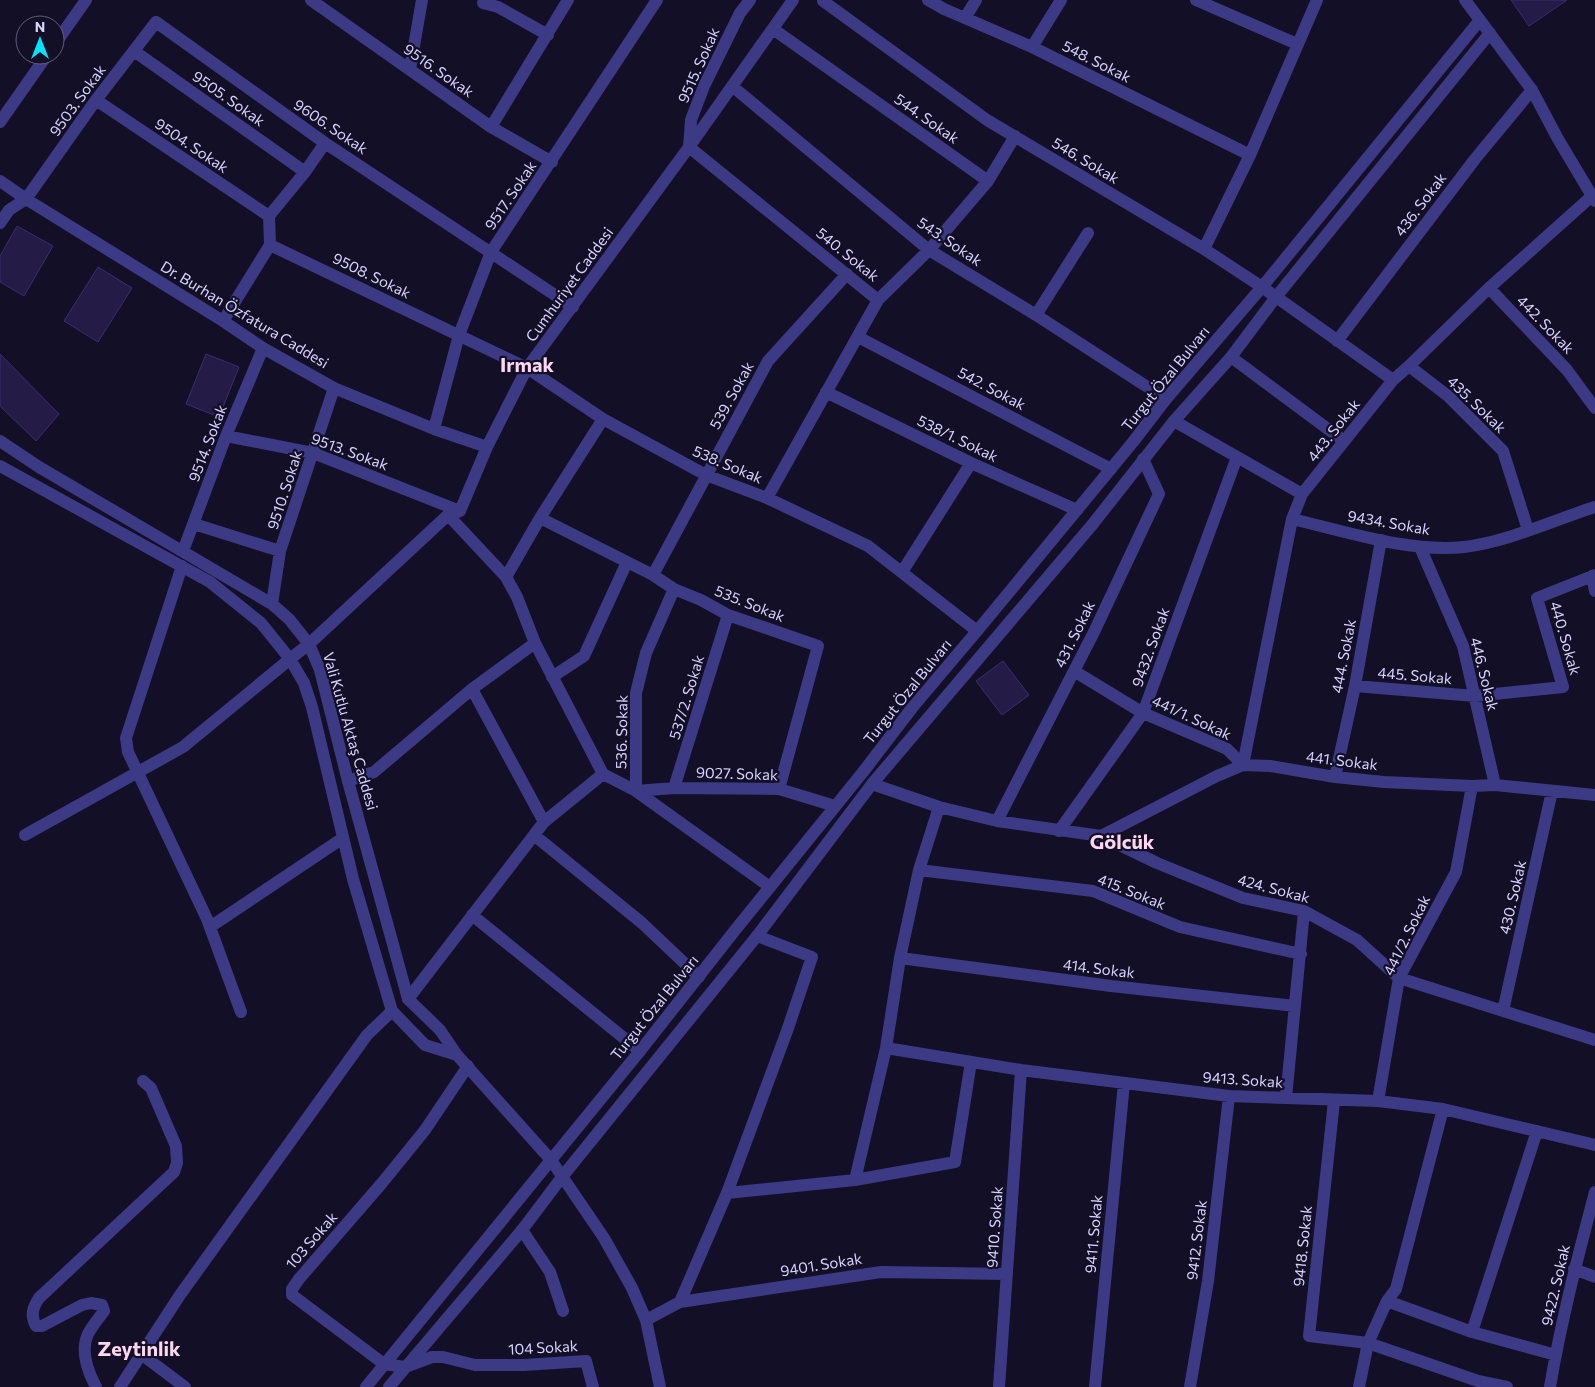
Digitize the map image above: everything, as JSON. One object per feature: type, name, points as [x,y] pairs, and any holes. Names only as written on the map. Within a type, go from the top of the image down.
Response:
[{"type":"street","points":[[65,30],[86,0]]},
{"type":"street","name":"9516. Sokak","points":[[311,0],[491,127],[552,162]]},
{"type":"street","points":[[410,69],[422,0]]},
{"type":"street","points":[[491,127],[568,0]]},
{"type":"street","name":"9517. Sokak","points":[[434,429],[459,335],[491,252],[657,0]]},
{"type":"street","name":"9515. Sokak","points":[[689,147],[691,120],[704,86],[740,13],[750,0]]},
{"type":"street","name":"Cumhuriyet Caddesi","points":[[26,835],[183,747],[309,644],[454,513],[527,368],[689,147],[793,0]]},
{"type":"street","name":"548. Sokak","points":[[928,0],[1032,47],[1250,155]]},
{"type":"street","points":[[965,18],[976,0]]},
{"type":"street","points":[[1032,47],[1060,0]]},
{"type":"street","points":[[1196,0],[1297,44]]},
{"type":"street","points":[[1204,249],[1250,155],[1297,44],[1318,0]]},
{"type":"street","points":[[1465,0],[1532,90],[1593,199]]},
{"type":"street","name":"546. Sokak","points":[[823,1],[987,120],[1204,249],[1262,287],[1393,380]]},
{"type":"street","points":[[483,3],[498,7],[548,35]]},
{"type":"street","name":"Turgut Özal Bulvarı","points":[[366,1387],[640,1051],[912,708],[1111,469],[1166,399],[1262,287],[1480,20]]},
{"type":"street","name":"9503. Sokak","points":[[0,223],[9,210],[26,199],[96,100],[156,22]]},
{"type":"street","name":"9606. Sokak","points":[[156,22],[325,143],[573,307]]},
{"type":"street","name":"544. Sokak","points":[[773,29],[988,181]]},
{"type":"street","points":[[389,1387],[522,1230],[562,1177],[757,936],[872,784],[1092,525],[1174,421],[1231,357],[1276,297],[1490,33]]},
{"type":"street","name":"9505. Sokak","points":[[134,51],[305,172]]},
{"type":"street","points":[[0,122],[40,65]]},
{"type":"street","name":"543. Sokak","points":[[732,86],[929,250],[1036,315],[1166,399]]},
{"type":"street","name":"436. Sokak","points":[[1337,341],[1475,159],[1532,90]]},
{"type":"street","name":"9504. Sokak","points":[[96,100],[269,216]]},
{"type":"street","points":[[878,300],[929,250],[988,181],[1015,136]]},
{"type":"street","points":[[223,321],[270,245],[269,216],[305,172],[325,143]]},
{"type":"street","name":"540. Sokak","points":[[689,147],[878,300],[767,498]]},
{"type":"street","name":"Dr. Burhan Özfatura Caddesi","points":[[0,181],[263,348],[334,388],[434,429],[487,447]]},
{"type":"street","name":"443. Sokak","points":[[1243,765],[1292,519],[1302,494],[1393,380],[1489,288],[1593,199]]},
{"type":"street","points":[[1036,315],[1088,233]]},
{"type":"street","name":"9508. Sokak","points":[[270,245],[459,335]]},
{"type":"street","name":"539. Sokak","points":[[653,574],[768,361],[847,274]]},
{"type":"street","name":"442. Sokak","points":[[1489,288],[1567,370],[1595,408]]},
{"type":"street","name":"538. Sokak","points":[[459,335],[527,368],[603,419],[706,475],[767,498],[868,546],[977,631]]},
{"type":"street","name":"542. Sokak","points":[[858,337],[1111,469]]},
{"type":"street","name":"9514. Sokak","points":[[183,552],[226,436],[263,348]]},
{"type":"street","points":[[1231,357],[1344,440]]},
{"type":"street","name":"435. Sokak","points":[[1409,366],[1448,396],[1503,451],[1528,530]]},
{"type":"street","name":"9510. Sokak","points":[[272,604],[280,551],[334,388]]},
{"type":"street","name":"538/1. Sokak","points":[[826,392],[971,463],[1077,510]]},
{"type":"street","points":[[506,577],[540,518],[603,419]]},
{"type":"street","points":[[1174,421],[1302,494]]},
{"type":"street","name":"9513. Sokak","points":[[226,436],[313,453],[454,513]]},
{"type":"street","name":"Vali Kutlu Aktaş Caddesi","points":[[0,440],[39,467],[272,604],[289,619],[309,644],[320,670],[348,781],[408,999]]},
{"type":"street","name":"9432. Sokak","points":[[1059,830],[1143,713],[1237,457]]},
{"type":"street","name":"431. Sokak","points":[[997,821],[1074,671],[1159,494],[1143,460]]},
{"type":"street","points":[[902,572],[971,463]]},
{"type":"street","name":"Vali Kutlu Aktaş Caddesi","points":[[0,466],[210,582],[261,623],[290,659],[304,683],[312,707],[353,879],[392,1011],[425,1045],[457,1054]]},
{"type":"street","name":"9434. Sokak","points":[[1292,519],[1420,547],[1464,547],[1528,530],[1595,507]]},
{"type":"street","points":[[454,513],[506,577],[517,597],[535,643],[603,774],[636,792],[770,887]]},
{"type":"street","name":"535. Sokak","points":[[540,518],[653,574],[674,589],[701,600],[728,615],[818,646],[779,789]]},
{"type":"street","points":[[194,524],[280,551]]},
{"type":"street","name":"444. Sokak","points":[[1335,777],[1355,686],[1381,540]]},
{"type":"street","name":"446. Sokak","points":[[1420,547],[1463,646],[1495,785]]},
{"type":"street","points":[[552,677],[584,656],[627,562]]},
{"type":"street","points":[[182,566],[126,738],[128,752],[210,927],[241,1012]]},
{"type":"street","points":[[1593,576],[1595,591]]},
{"type":"street","name":"440. Sokak","points":[[1563,687],[1537,598],[1593,576]]},
{"type":"street","name":"536. Sokak","points":[[636,792],[636,693],[646,653],[674,589]]},
{"type":"street","name":"537/2. Sokak","points":[[674,788],[728,615]]},
{"type":"street","points":[[348,781],[374,772],[472,689],[535,643]]},
{"type":"street","name":"441/1. Sokak","points":[[1074,671],[1143,713],[1227,749],[1243,765]]},
{"type":"street","name":"445. Sokak","points":[[1355,686],[1475,696],[1563,687]]},
{"type":"street","points":[[472,689],[544,822]]},
{"type":"street","name":"441. Sokak","points":[[1101,836],[1217,776],[1243,765],[1270,766],[1335,777],[1384,782],[1472,786],[1495,785],[1595,795]]},
{"type":"street","points":[[603,774],[544,822],[408,999],[440,1030],[457,1054],[551,1160],[604,1238],[632,1288],[646,1320],[660,1387]]},
{"type":"street","name":"424. Sokak","points":[[872,784],[939,806],[997,821],[1101,836],[1157,863],[1243,898],[1304,911],[1357,940],[1399,978],[1595,1040]]},
{"type":"street","name":"441/2. Sokak","points":[[1378,1101],[1399,978],[1456,872],[1472,786]]},
{"type":"street","name":"9027. Sokak","points":[[636,792],[674,788],[779,789],[835,806]]},
{"type":"street","name":"430. Sokak","points":[[1503,1011],[1552,791]]},
{"type":"street","points":[[855,1180],[886,1048],[900,958],[919,870],[939,806]]},
{"type":"street","points":[[534,835],[642,923],[699,977]]},
{"type":"street","points":[[210,927],[343,838]]},
{"type":"street","name":"415. Sokak","points":[[919,870],[1093,891],[1180,927],[1301,954]]},
{"type":"street","points":[[1286,1098],[1304,911]]},
{"type":"street","points":[[472,916],[640,1051]]},
{"type":"street","points":[[680,1302],[727,1193],[812,958],[757,936]]},
{"type":"street","name":"414. Sokak","points":[[900,958],[1111,986],[1295,1006]]},
{"type":"street","points":[[120,1387],[180,1295],[367,1035],[392,1011]]},
{"type":"street","name":"9413. Sokak","points":[[886,1048],[1021,1070],[1229,1096],[1378,1101],[1443,1109],[1595,1145]]},
{"type":"street","points":[[727,1193],[855,1180],[955,1162],[971,1062]]},
{"type":"street","name":"103 Sokak","points":[[468,1066],[425,1130],[292,1289],[292,1295],[384,1364],[405,1367],[432,1357],[443,1357],[475,1365]]},
{"type":"street","name":"9410. Sokak","points":[[999,1387],[1021,1070]]},
{"type":"street","points":[[96,1387],[90,1376],[85,1348],[88,1334],[104,1311],[102,1305],[91,1302],[42,1326],[36,1326],[32,1315],[34,1306],[39,1298],[174,1172],[177,1163],[176,1146],[151,1088],[143,1081]]},
{"type":"street","name":"9411. Sokak","points":[[1095,1387],[1124,1083]]},
{"type":"street","name":"9412. Sokak","points":[[1190,1387],[1208,1281],[1229,1096]]},
{"type":"street","name":"9418. Sokak","points":[[1334,1101],[1309,1336],[1368,1343]]},
{"type":"street","points":[[1359,1387],[1368,1343],[1387,1301],[1396,1289],[1443,1109]]},
{"type":"street","points":[[1472,1332],[1537,1131]]},
{"type":"street","name":"9422. Sokak","points":[[1550,1387],[1574,1269],[1595,1192]]},
{"type":"street","points":[[522,1230],[550,1272],[563,1311]]},
{"type":"street","points":[[1574,1269],[1595,1277]]},
{"type":"street","name":"9401. Sokak","points":[[646,1320],[680,1302],[881,1272],[1007,1274]]},
{"type":"street","points":[[1387,1301],[1472,1332],[1556,1355]]},
{"type":"street","points":[[1368,1343],[1478,1381],[1507,1387]]},
{"type":"street","points":[[141,1354],[185,1387]]},
{"type":"street","name":"104 Sokak","points":[[475,1365],[524,1365],[586,1361],[593,1387]]},
{"type":"building","points":[[1511,0],[1567,0],[1529,26]]},
{"type":"building","points":[[17,226],[53,246],[24,296],[0,282],[0,256]]},
{"type":"building","points":[[98,267],[132,288],[98,342],[64,321]]},
{"type":"building","points":[[0,354],[59,414],[36,441],[0,406]]},
{"type":"building","points":[[206,354],[239,367],[219,417],[186,404]]},
{"type":"building","points":[[1003,661],[1029,695],[1002,715],[976,681]]},
{"type":"district","name":"Irmak","points":[[527,364]]},
{"type":"district","name":"Gölcük","points":[[1122,841]]},
{"type":"district","name":"Zeytinlik","points":[[139,1348]]}]
